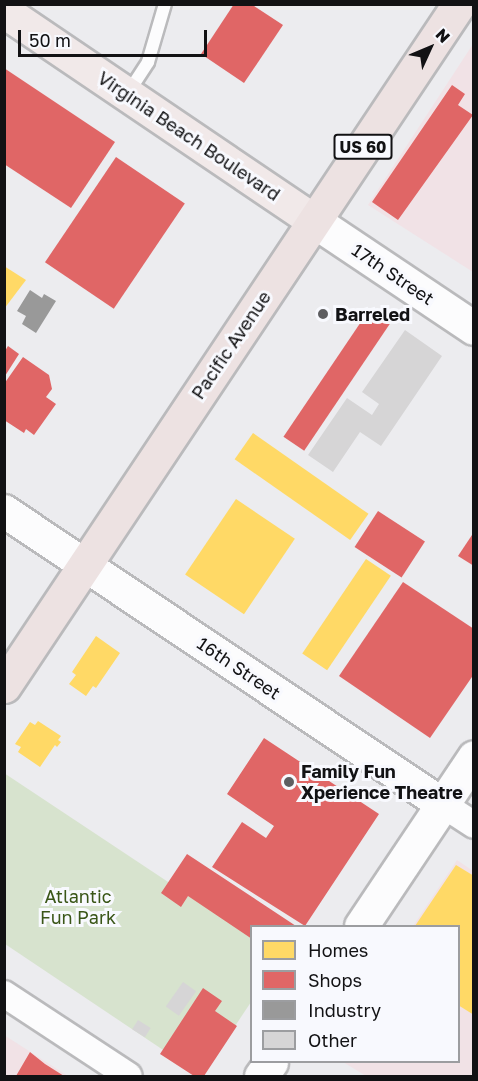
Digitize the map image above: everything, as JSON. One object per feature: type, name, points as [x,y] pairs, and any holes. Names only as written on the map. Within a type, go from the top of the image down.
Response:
[{"type":"highway","name":"Pacific Avenue","points":[[4,686],[459,4]]},
{"type":"main road","name":"Virginia Beach Boulevard","points":[[4,10],[314,221]]},
{"type":"main road","name":"17th Street","points":[[314,221],[474,328]]},
{"type":"main road","points":[[363,925],[474,757]]},
{"type":"main road","points":[[261,1077],[271,1063]]},
{"type":"street","name":"16th Street","points":[[4,511],[474,825]]},
{"type":"street","points":[[4,994],[129,1077]]},
{"type":"lane","points":[[127,94],[148,62],[165,4]]},
{"type":"shaded area","points":[[473,44],[473,272],[368,205]]},
{"type":"shaded area","points":[[457,860],[473,871],[473,1076],[366,1076],[345,1063],[460,1063],[460,925],[414,925]]},
{"type":"shaded area","points":[[4,1035],[15,1042],[68,1076],[5,1076]]},
{"type":"green space","name":"Atlantic Fun Park","points":[[4,773],[250,936],[250,1004],[202,1076],[5,944]]},
{"type":"building: Homes","points":[[4,266],[26,280],[4,309]]},
{"type":"building: Homes","points":[[253,433],[369,514],[350,540],[235,459]]},
{"type":"building: Homes","points":[[236,499],[295,539],[244,614],[185,574]]},
{"type":"building: Homes","points":[[366,559],[391,576],[327,670],[302,654]]},
{"type":"building: Homes","points":[[96,636],[120,653],[96,688],[93,686],[86,696],[69,684],[76,675],[72,672]]},
{"type":"building: Homes","points":[[38,721],[61,736],[58,740],[61,742],[57,747],[55,745],[40,767],[18,752],[21,747],[15,744],[30,722],[35,725]]},
{"type":"building: Homes","points":[[456,865],[474,876],[474,1015],[460,1006],[460,925],[416,925]]},
{"type":"building: Shops","points":[[234,4],[251,4],[283,25],[244,83],[201,54]]},
{"type":"building: Shops","points":[[4,68],[115,142],[71,208],[4,164]]},
{"type":"building: Shops","points":[[452,85],[465,94],[458,105],[473,115],[398,220],[372,202]]},
{"type":"building: Shops","points":[[116,157],[185,203],[114,309],[45,262]]},
{"type":"building: Shops","points":[[369,310],[390,324],[304,451],[283,437]]},
{"type":"building: Shops","points":[[8,346],[19,354],[5,376],[5,351]]},
{"type":"building: Shops","points":[[23,357],[49,375],[52,389],[46,397],[56,404],[34,435],[26,429],[24,433],[4,420],[4,384]]},
{"type":"building: Shops","points":[[378,511],[425,541],[402,578],[355,547]]},
{"type":"building: Shops","points":[[474,532],[474,566],[458,556]]},
{"type":"building: Shops","points":[[403,582],[474,629],[474,674],[430,738],[339,676]]},
{"type":"building: Shops","points":[[264,738],[379,814],[306,925],[303,925],[212,867],[242,822],[266,838],[274,826],[227,794]]},
{"type":"building: Shops","points":[[187,854],[294,925],[250,925],[250,938],[188,896],[181,907],[161,893]]},
{"type":"building: Shops","points":[[203,988],[222,1001],[215,1011],[237,1026],[204,1076],[194,1076],[160,1054]]},
{"type":"building: Shops","points":[[30,1052],[45,1064],[64,1076],[16,1076]]},
{"type":"building: Industry","points":[[30,290],[42,298],[44,294],[56,301],[36,333],[22,324],[26,316],[17,311]]},
{"type":"building: Other","points":[[405,330],[442,356],[381,446],[360,432],[333,472],[308,455],[347,398],[372,415],[379,404],[362,392]]},
{"type":"building: Other","points":[[183,982],[196,991],[179,1016],[166,1007]]},
{"type":"building: Other","points":[[138,1020],[151,1028],[145,1037],[132,1029]]},
{"type":"place","name":"Barreled","points":[[323,314]]},
{"type":"place","name":"Family Fun Xperience Theatre","points":[[289,782]]}]
